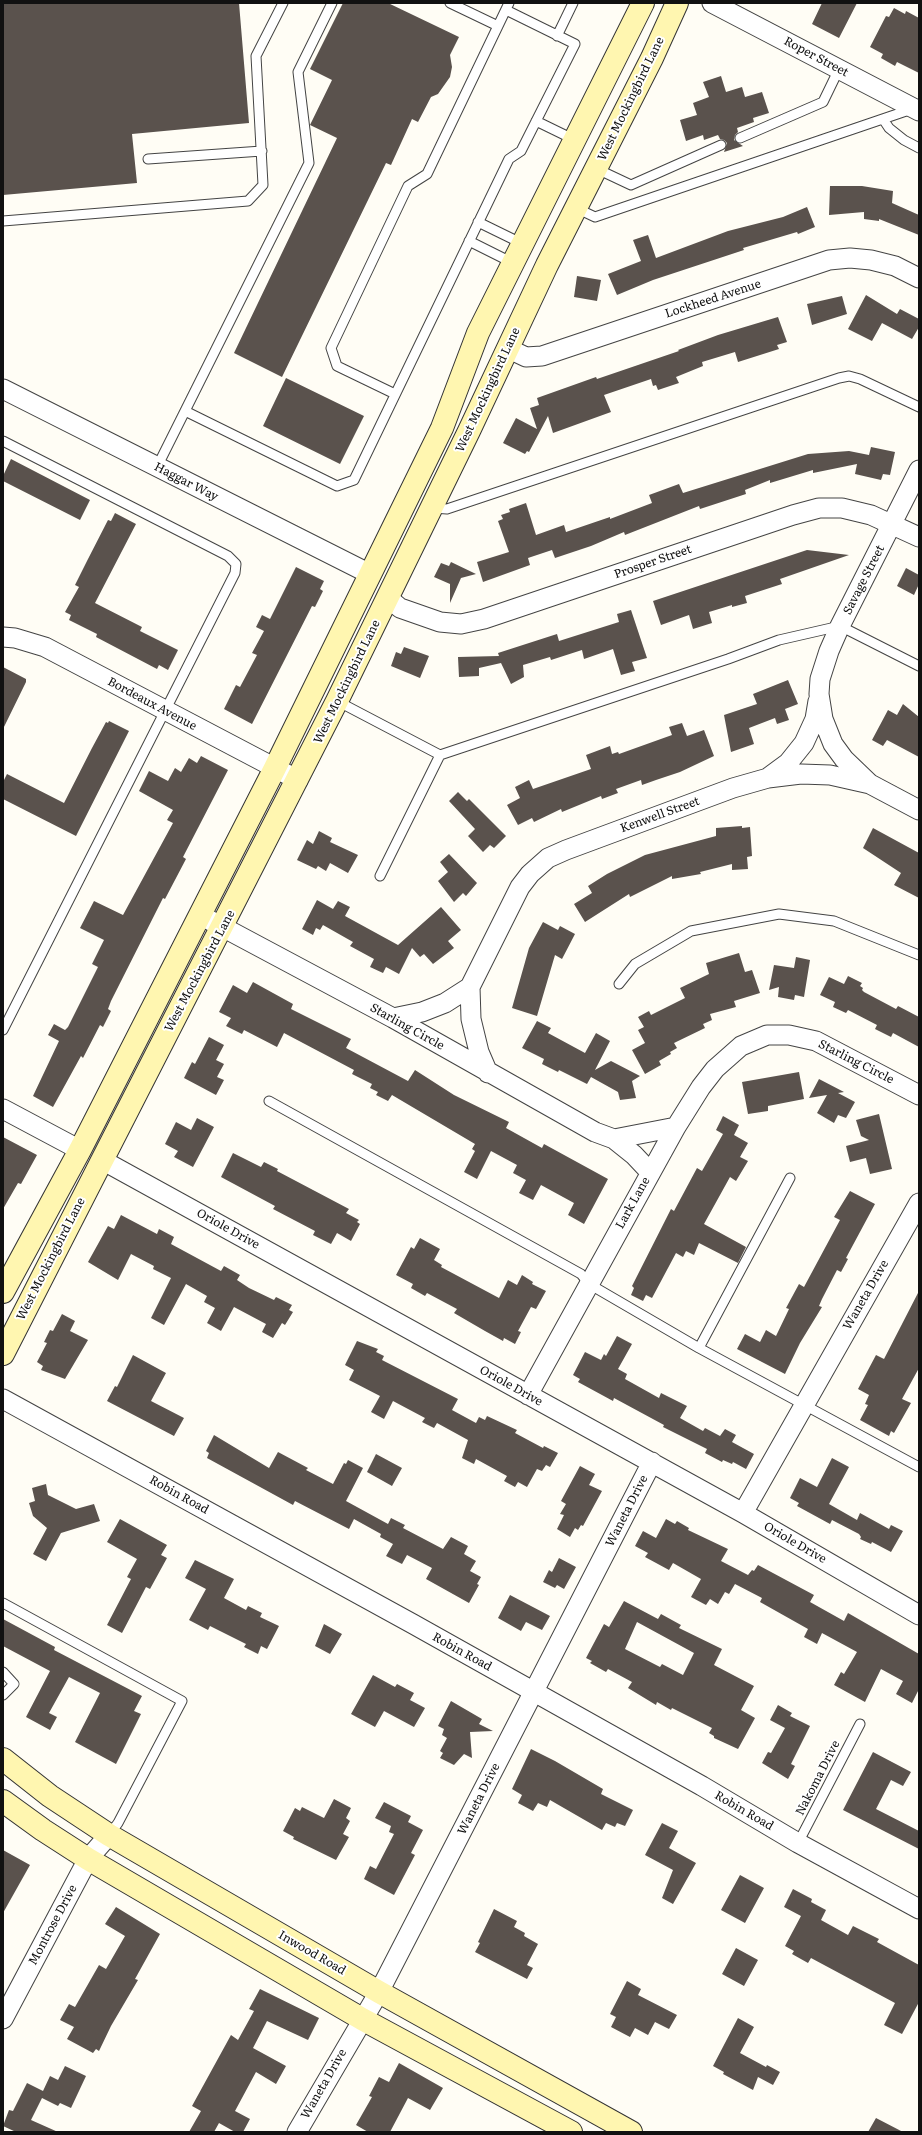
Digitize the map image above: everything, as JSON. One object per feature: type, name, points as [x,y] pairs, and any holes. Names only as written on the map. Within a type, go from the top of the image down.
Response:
[{"type":"main road","name":"West Mockingbird Lane","points":[[3,1292],[80,1150],[275,768],[442,428],[478,333],[643,3]]},
{"type":"main road","name":"West Mockingbird Lane","points":[[3,1354],[298,780],[432,508],[547,265],[596,169],[677,3]]},
{"type":"main road","points":[[523,244],[547,265]]},
{"type":"main road","points":[[514,263],[547,265]]},
{"type":"main road","points":[[370,574],[388,598]]},
{"type":"main road","points":[[80,1150],[102,1160]]},
{"type":"main road","name":"Inwood Road","points":[[3,1759],[50,1796],[109,1834],[379,1992],[631,2132]]},
{"type":"main road","points":[[3,1801],[43,1830],[88,1859],[362,2019],[571,2132]]},
{"type":"street","name":"Roper Street","points":[[712,3],[916,110]]},
{"type":"street","name":"Lockheed Avenue","points":[[507,348],[526,357],[542,356],[829,260],[850,258],[871,260],[895,266],[919,278]]},
{"type":"street","name":"Haggar Way","points":[[3,389],[370,574]]},
{"type":"street","name":"Savage Street","points":[[768,778],[788,763],[804,743],[815,719],[822,672],[840,626],[919,470]]},
{"type":"street","name":"Prosper Street","points":[[388,598],[400,608],[440,622],[461,624],[484,619],[778,520],[819,508],[842,508],[871,515],[892,523],[919,537]]},
{"type":"street","name":"Bordeaux Avenue","points":[[3,637],[15,638],[45,647],[298,780]]},
{"type":"street","name":"Savage Street","points":[[819,694],[823,720],[833,744],[844,759],[870,784]]},
{"type":"street","name":"Kenwell Street","points":[[488,1073],[479,1052],[471,1019],[470,987],[520,887],[530,874],[548,858],[725,791],[768,778],[801,774],[830,775],[870,784],[919,810]]},
{"type":"street","name":"Starling Circle","points":[[200,915],[393,1018],[488,1073],[596,1132],[614,1139],[634,1155],[650,1172]]},
{"type":"street","points":[[393,1018],[422,1012],[445,1003],[470,987]]},
{"type":"street","name":"Starling Circle","points":[[767,1035],[789,1035],[816,1041],[919,1095]]},
{"type":"street","name":"Lark Lane","points":[[528,1395],[650,1172],[701,1088],[716,1069],[741,1046],[767,1035]]},
{"type":"street","points":[[3,1109],[80,1150]]},
{"type":"street","points":[[614,1139],[676,1127]]},
{"type":"street","name":"Oriole Drive","points":[[102,1160],[744,1513],[919,1615]]},
{"type":"street","name":"Waneta Drive","points":[[744,1513],[803,1405],[919,1203]]},
{"type":"street","name":"Robin Road","points":[[3,1399],[534,1692],[798,1842],[919,1908]]},
{"type":"street","name":"Waneta Drive","points":[[297,2132],[379,1992],[652,1462]]},
{"type":"street","name":"Montrose Drive","points":[[3,2019],[88,1859],[109,1834]]},
{"type":"lane","points":[[3,221],[248,201],[264,185],[256,56],[283,3]]},
{"type":"lane","points":[[157,467],[309,163],[298,72],[332,3]]},
{"type":"lane","points":[[450,3],[498,26]]},
{"type":"lane","points":[[557,36],[573,3]]},
{"type":"lane","points":[[185,411],[337,486],[354,480],[509,159],[522,150],[575,44],[557,36],[507,7],[427,174],[408,186],[331,348],[337,366],[395,394]]},
{"type":"lane","points":[[740,138],[823,102],[839,69]]},
{"type":"lane","points":[[576,208],[595,217],[883,119],[916,110]]},
{"type":"lane","points":[[883,119],[888,128],[904,140],[919,148]]},
{"type":"lane","points":[[536,121],[575,140]]},
{"type":"lane","points":[[596,169],[631,185],[721,144]]},
{"type":"lane","points":[[148,159],[262,151]]},
{"type":"lane","points":[[478,222],[523,244]]},
{"type":"lane","points":[[469,241],[514,263]]},
{"type":"lane","points":[[432,508],[447,509],[839,378],[849,376],[860,379],[919,407]]},
{"type":"lane","points":[[3,441],[228,556],[236,564],[235,573],[3,1030]]},
{"type":"lane","points":[[380,876],[440,755],[728,659],[779,640],[840,626],[919,666]]},
{"type":"lane","points":[[337,701],[440,755]]},
{"type":"lane","points":[[619,984],[635,964],[691,931],[779,914],[834,921],[919,955]]},
{"type":"lane","points":[[269,1101],[581,1274],[589,1284],[699,1348],[919,1466]]},
{"type":"lane","points":[[699,1348],[790,1178]]},
{"type":"lane","points":[[3,1603],[182,1701],[118,1823],[109,1834]]},
{"type":"lane","points":[[3,1672],[14,1684],[3,1695]]},
{"type":"lane","name":"Nakoma Drive","points":[[798,1842],[860,1724]]},
{"type":"building","points":[[3,3],[239,3],[249,123],[132,134],[137,183],[3,195]]},
{"type":"building","points":[[343,3],[388,3],[459,37],[450,55],[452,67],[450,77],[438,94],[431,97],[418,122],[412,119],[391,165],[386,163],[282,377],[234,353],[337,138],[310,125],[332,80],[310,69]]},
{"type":"building","points":[[822,3],[857,3],[839,38],[812,24]]},
{"type":"building","points":[[894,8],[905,14],[906,11],[919,18],[919,73],[897,62],[895,66],[881,58],[883,54],[870,47],[886,16],[889,17]]},
{"type":"building","points":[[721,76],[726,92],[742,87],[745,97],[762,92],[769,113],[753,118],[754,122],[737,128],[738,132],[735,135],[734,140],[743,146],[724,152],[727,143],[720,139],[718,135],[704,140],[703,135],[686,141],[680,120],[697,115],[693,103],[709,97],[703,82]]},
{"type":"building","points":[[830,186],[862,186],[893,191],[892,203],[919,215],[919,235],[879,219],[879,221],[864,219],[864,212],[829,215]]},
{"type":"building","points":[[807,207],[815,227],[798,234],[797,232],[743,248],[744,250],[653,280],[617,295],[608,274],[641,261],[633,240],[648,235],[656,258],[728,231],[783,217]]},
{"type":"building","points":[[577,276],[601,280],[597,301],[574,297]]},
{"type":"building","points":[[866,295],[897,314],[900,309],[919,319],[919,327],[912,339],[882,323],[872,341],[848,329]]},
{"type":"building","points":[[842,296],[847,314],[812,325],[807,304]]},
{"type":"building","points":[[778,317],[787,342],[777,345],[779,349],[738,362],[735,352],[702,362],[703,366],[676,377],[679,383],[658,390],[656,385],[653,386],[651,379],[604,395],[611,412],[553,433],[548,416],[529,452],[527,451],[525,454],[503,443],[516,418],[537,429],[530,408],[539,405],[537,398],[596,377],[597,379],[679,351],[678,350],[718,335]]},
{"type":"building","points":[[286,378],[364,416],[340,464],[263,426]]},
{"type":"building","points":[[871,447],[895,452],[890,475],[883,474],[881,480],[855,474],[857,464],[813,473],[813,470],[770,483],[770,480],[745,490],[746,494],[700,509],[699,506],[625,535],[624,532],[591,546],[555,558],[552,550],[528,558],[530,565],[483,582],[477,562],[509,552],[498,521],[503,519],[501,515],[510,512],[509,509],[526,503],[536,535],[564,525],[566,532],[610,517],[610,519],[652,503],[649,495],[679,484],[683,493],[808,454],[849,451],[869,455]]},
{"type":"building","points":[[11,459],[90,500],[80,520],[3,481],[3,476]]},
{"type":"building","points":[[115,513],[136,524],[95,603],[142,627],[140,631],[178,650],[168,670],[159,665],[157,669],[96,637],[97,634],[69,620],[71,615],[65,612],[79,587],[75,585],[88,559],[108,520],[111,521]]},
{"type":"building","points":[[807,550],[849,555],[780,579],[782,584],[745,596],[747,603],[732,607],[732,605],[709,612],[712,623],[693,629],[689,615],[661,625],[653,601]]},
{"type":"building","points":[[451,562],[476,574],[461,578],[450,603],[450,584],[434,577],[441,563],[449,566]]},
{"type":"building","points":[[296,567],[324,581],[320,589],[323,591],[315,607],[312,606],[252,724],[224,709],[236,685],[240,687],[257,655],[252,653],[264,631],[256,627],[262,615],[270,619]]},
{"type":"building","points":[[906,568],[919,575],[919,584],[914,595],[897,586]]},
{"type":"building","points":[[631,610],[647,658],[632,662],[635,671],[621,675],[613,649],[584,659],[582,650],[551,660],[550,657],[523,665],[524,677],[511,684],[501,663],[479,668],[479,676],[459,677],[458,657],[499,656],[498,653],[557,634],[559,641],[619,622],[617,614]]},
{"type":"building","points":[[404,647],[429,656],[420,678],[391,666],[396,652],[401,654]]},
{"type":"building","points":[[3,667],[26,679],[26,682],[3,729]]},
{"type":"building","points":[[788,680],[798,704],[785,709],[789,720],[777,724],[775,718],[749,728],[754,744],[731,752],[724,715],[757,704],[753,694]]},
{"type":"building","points":[[903,704],[919,717],[919,757],[887,740],[883,746],[872,740],[888,710],[897,715]]},
{"type":"building","points":[[109,721],[129,731],[76,836],[3,799],[3,782],[7,774],[64,803],[106,722],[108,723]]},
{"type":"building","points":[[682,723],[687,736],[704,730],[714,756],[680,772],[642,785],[641,780],[616,789],[618,793],[602,799],[601,796],[562,812],[561,809],[534,822],[532,818],[518,825],[507,805],[520,798],[515,787],[529,780],[533,789],[591,769],[586,755],[610,746],[612,754],[618,752],[619,754],[672,735],[669,727]]},
{"type":"building","points":[[201,756],[228,770],[183,857],[186,859],[165,899],[163,898],[111,1001],[108,1009],[111,1011],[103,1027],[100,1025],[83,1058],[81,1056],[53,1107],[33,1096],[59,1041],[48,1035],[54,1024],[65,1030],[68,1027],[98,967],[92,964],[104,940],[80,928],[94,901],[123,915],[173,823],[167,820],[173,810],[139,791],[149,771],[168,781],[175,768],[181,772],[189,758],[197,763]]},
{"type":"building","points":[[458,792],[467,801],[469,799],[506,836],[494,848],[490,845],[483,852],[468,836],[475,829],[449,801]]},
{"type":"building","points":[[742,826],[742,828],[750,827],[752,856],[747,857],[748,869],[732,870],[732,864],[700,872],[701,874],[672,879],[672,876],[630,897],[629,894],[585,922],[574,904],[592,893],[588,886],[607,874],[645,855],[716,836],[716,828]]},
{"type":"building","points":[[873,828],[919,853],[919,898],[894,885],[901,873],[863,848]]},
{"type":"building","points":[[319,831],[332,838],[330,842],[358,855],[348,873],[330,863],[326,871],[318,866],[316,869],[297,860],[307,840],[313,844]]},
{"type":"building","points":[[449,854],[477,883],[466,896],[463,893],[454,902],[438,881],[448,872],[440,862]]},
{"type":"building","points":[[317,900],[333,909],[338,901],[350,907],[345,916],[398,945],[441,907],[461,930],[448,941],[454,948],[433,964],[424,954],[420,957],[412,948],[399,974],[386,967],[383,973],[370,967],[374,959],[350,946],[353,942],[323,925],[320,930],[316,928],[313,935],[302,929]]},
{"type":"building","points":[[543,922],[558,930],[560,926],[575,934],[562,959],[555,955],[537,1016],[512,1008],[529,948]]},
{"type":"building","points":[[739,953],[745,972],[752,970],[760,993],[734,1001],[736,1007],[710,1014],[712,1020],[703,1024],[705,1028],[674,1043],[677,1048],[670,1052],[671,1054],[659,1061],[661,1065],[645,1074],[632,1050],[645,1043],[638,1030],[644,1027],[638,1017],[649,1011],[651,1015],[685,998],[680,988],[709,974],[706,963]]},
{"type":"building","points":[[796,957],[810,960],[804,997],[795,995],[794,1000],[778,997],[779,987],[769,990],[774,965],[794,968]]},
{"type":"building","points":[[848,976],[862,983],[860,986],[863,988],[862,990],[864,992],[896,1009],[898,1006],[919,1017],[919,1047],[893,1033],[891,1037],[875,1029],[877,1025],[848,1010],[846,1013],[833,1007],[835,1002],[820,995],[829,977],[844,984]]},
{"type":"building","points":[[253,982],[293,1004],[291,1009],[351,1039],[346,1048],[408,1081],[415,1070],[454,1095],[509,1122],[506,1128],[542,1148],[544,1144],[608,1179],[584,1224],[568,1215],[574,1203],[541,1185],[533,1200],[519,1193],[526,1180],[513,1173],[517,1165],[491,1151],[477,1179],[464,1172],[475,1151],[472,1149],[475,1144],[392,1095],[388,1101],[376,1095],[378,1092],[370,1088],[372,1084],[352,1074],[354,1070],[284,1033],[277,1047],[244,1030],[242,1034],[226,1026],[231,1018],[219,1012],[233,985],[247,993]]},
{"type":"building","points":[[537,1021],[551,1028],[548,1033],[585,1053],[596,1033],[610,1041],[595,1070],[611,1061],[640,1076],[632,1081],[636,1098],[620,1100],[618,1092],[591,1077],[587,1084],[559,1070],[558,1072],[542,1064],[544,1059],[522,1048]]},
{"type":"building","points":[[209,1037],[224,1045],[216,1060],[224,1064],[217,1077],[224,1080],[216,1095],[184,1078],[192,1062],[195,1064]]},
{"type":"building","points":[[799,1072],[804,1099],[768,1106],[768,1111],[748,1114],[742,1082]]},
{"type":"building","points":[[819,1079],[844,1092],[838,1093],[855,1102],[846,1118],[838,1115],[834,1123],[817,1113],[827,1095],[809,1098]]},
{"type":"building","points":[[879,1114],[892,1169],[870,1174],[866,1158],[850,1162],[846,1146],[869,1140],[861,1136],[856,1120]]},
{"type":"building","points":[[723,1116],[739,1125],[734,1135],[748,1143],[740,1157],[748,1161],[736,1181],[730,1177],[704,1224],[746,1247],[738,1263],[699,1243],[694,1255],[686,1251],[683,1257],[676,1253],[652,1298],[646,1295],[643,1301],[631,1295],[634,1288],[632,1286],[671,1209],[674,1211],[697,1168],[702,1171],[723,1134],[716,1130]]},
{"type":"building","points":[[197,1118],[214,1127],[193,1167],[174,1157],[178,1151],[165,1144],[176,1122],[191,1130]]},
{"type":"building","points":[[3,1137],[37,1155],[21,1184],[18,1183],[3,1209]]},
{"type":"building","points":[[233,1153],[261,1167],[264,1162],[278,1169],[277,1171],[349,1209],[346,1213],[359,1220],[357,1222],[360,1224],[351,1241],[337,1233],[331,1244],[313,1235],[315,1231],[273,1209],[275,1206],[221,1177]]},
{"type":"building","points":[[850,1191],[875,1204],[846,1258],[848,1259],[841,1272],[837,1270],[819,1306],[822,1307],[800,1343],[785,1374],[737,1349],[745,1334],[760,1342],[766,1330],[776,1336],[789,1309],[786,1308],[799,1284],[804,1287],[840,1220],[834,1217]]},
{"type":"building","points":[[121,1215],[157,1234],[159,1229],[174,1237],[171,1244],[221,1271],[224,1266],[240,1275],[237,1280],[249,1288],[274,1300],[276,1297],[292,1305],[289,1310],[293,1312],[285,1325],[282,1323],[273,1338],[262,1332],[266,1324],[234,1307],[221,1331],[207,1323],[215,1308],[204,1302],[207,1296],[186,1284],[164,1325],[151,1318],[171,1278],[153,1269],[154,1266],[131,1254],[118,1280],[88,1262],[108,1226],[114,1229]]},
{"type":"building","points":[[420,1238],[440,1249],[434,1260],[442,1265],[441,1267],[499,1298],[508,1280],[517,1285],[522,1275],[533,1282],[532,1284],[546,1291],[536,1309],[531,1307],[518,1331],[521,1332],[515,1344],[504,1338],[503,1341],[485,1331],[454,1313],[457,1309],[427,1293],[425,1296],[411,1288],[413,1284],[396,1275],[411,1247],[414,1249]]},
{"type":"building","points":[[919,1291],[919,1368],[902,1399],[911,1403],[894,1433],[891,1431],[889,1436],[860,1420],[868,1405],[865,1404],[869,1395],[858,1389],[876,1355],[884,1359]]},
{"type":"building","points":[[62,1314],[75,1321],[70,1331],[88,1340],[65,1379],[41,1370],[43,1366],[37,1362],[47,1343],[44,1342],[50,1330],[53,1331]]},
{"type":"building","points":[[617,1336],[632,1344],[618,1369],[627,1374],[625,1379],[659,1398],[661,1393],[687,1406],[680,1418],[703,1431],[705,1428],[720,1436],[725,1429],[736,1435],[732,1442],[754,1454],[746,1469],[733,1462],[732,1464],[723,1460],[722,1462],[705,1453],[707,1449],[663,1427],[664,1425],[614,1398],[613,1401],[578,1382],[580,1379],[573,1375],[585,1352],[601,1360],[604,1354],[606,1356]]},
{"type":"building","points":[[357,1341],[378,1349],[376,1352],[384,1356],[382,1360],[458,1399],[452,1410],[476,1423],[479,1417],[485,1420],[487,1416],[517,1430],[515,1433],[543,1448],[544,1446],[558,1453],[550,1467],[546,1465],[542,1471],[537,1469],[527,1487],[518,1482],[515,1487],[504,1481],[507,1476],[476,1459],[474,1464],[462,1458],[468,1440],[437,1423],[434,1428],[422,1422],[425,1418],[393,1401],[384,1419],[371,1412],[380,1396],[349,1380],[354,1370],[345,1365]]},
{"type":"building","points":[[133,1355],[166,1373],[151,1401],[184,1418],[174,1436],[107,1401],[115,1386],[117,1387]]},
{"type":"building","points":[[214,1435],[269,1468],[278,1452],[308,1468],[306,1470],[333,1484],[344,1463],[346,1464],[348,1460],[363,1468],[346,1501],[388,1524],[391,1518],[405,1525],[403,1528],[443,1549],[451,1537],[468,1546],[464,1554],[476,1561],[470,1571],[481,1577],[477,1584],[479,1585],[469,1603],[426,1579],[432,1568],[407,1555],[402,1564],[386,1556],[393,1544],[380,1537],[381,1534],[354,1519],[349,1529],[295,1501],[293,1505],[207,1458],[209,1453],[206,1451]]},
{"type":"building","points":[[376,1454],[402,1468],[392,1486],[367,1472]]},
{"type":"building","points":[[832,1458],[849,1467],[829,1504],[857,1520],[860,1513],[889,1529],[891,1525],[903,1531],[891,1552],[872,1542],[871,1544],[860,1539],[861,1537],[859,1534],[832,1520],[830,1524],[797,1506],[799,1503],[790,1498],[800,1478],[817,1487]]},
{"type":"building","points":[[580,1466],[595,1474],[589,1485],[602,1491],[583,1526],[581,1525],[578,1530],[575,1528],[570,1537],[557,1529],[564,1515],[560,1514],[566,1504],[561,1501]]},
{"type":"building","points":[[46,1484],[48,1495],[76,1509],[94,1504],[100,1521],[61,1533],[46,1561],[33,1554],[47,1528],[33,1516],[29,1503],[35,1501],[32,1488]]},
{"type":"building","points":[[120,1519],[167,1545],[161,1555],[167,1558],[150,1589],[146,1587],[122,1633],[107,1625],[131,1579],[127,1577],[137,1559],[107,1542]]},
{"type":"building","points":[[666,1519],[675,1524],[677,1521],[689,1528],[688,1530],[728,1549],[721,1561],[748,1575],[752,1570],[754,1571],[758,1565],[814,1595],[810,1602],[844,1621],[848,1613],[919,1654],[919,1689],[912,1703],[896,1694],[903,1681],[881,1669],[865,1702],[834,1685],[841,1672],[844,1674],[857,1652],[822,1633],[817,1644],[804,1637],[808,1629],[760,1602],[762,1598],[735,1584],[729,1594],[725,1592],[718,1604],[710,1599],[706,1605],[691,1597],[701,1579],[673,1563],[669,1570],[645,1557],[648,1553],[635,1546],[643,1531],[656,1538]]},
{"type":"building","points":[[559,1558],[576,1567],[564,1589],[557,1585],[555,1588],[543,1582],[549,1570],[552,1572]]},
{"type":"building","points":[[195,1560],[234,1579],[224,1598],[246,1610],[248,1606],[262,1613],[260,1617],[279,1626],[267,1649],[261,1646],[258,1654],[244,1647],[246,1644],[210,1626],[208,1630],[189,1620],[206,1589],[185,1578]]},
{"type":"building","points":[[510,1595],[550,1616],[542,1630],[526,1622],[521,1631],[498,1618]]},
{"type":"building","points":[[624,1601],[658,1619],[661,1614],[681,1625],[679,1628],[722,1649],[714,1665],[754,1686],[741,1710],[755,1718],[738,1749],[714,1738],[714,1736],[709,1733],[712,1728],[672,1708],[671,1710],[657,1702],[656,1705],[628,1688],[632,1682],[608,1669],[606,1672],[590,1663],[592,1661],[586,1658],[604,1624],[609,1627]],"holes":[[[637,1622],[694,1653],[683,1675],[662,1664],[660,1667],[625,1649]]]},
{"type":"building","points":[[3,1619],[55,1647],[54,1650],[142,1696],[134,1711],[141,1714],[116,1764],[75,1742],[100,1693],[69,1677],[49,1713],[57,1717],[50,1730],[26,1717],[50,1671],[3,1646]]},
{"type":"building","points":[[324,1624],[342,1634],[330,1654],[315,1646]]},
{"type":"building","points":[[373,1675],[395,1687],[397,1684],[414,1693],[410,1700],[425,1708],[414,1727],[384,1711],[375,1727],[351,1714]]},
{"type":"building","points":[[451,1701],[482,1719],[479,1724],[493,1731],[470,1732],[472,1758],[464,1754],[454,1765],[440,1758],[443,1753],[440,1751],[447,1738],[442,1735],[444,1729],[438,1726]]},
{"type":"building","points":[[778,1705],[792,1713],[790,1716],[810,1726],[791,1764],[795,1766],[788,1779],[762,1763],[768,1752],[771,1753],[785,1728],[770,1720]]},
{"type":"building","points":[[531,1749],[603,1789],[601,1794],[633,1810],[625,1826],[617,1823],[615,1827],[606,1823],[602,1830],[550,1800],[547,1807],[538,1803],[533,1811],[518,1803],[522,1795],[512,1789]]},
{"type":"building","points":[[873,1752],[911,1772],[903,1786],[891,1780],[876,1809],[919,1831],[919,1849],[843,1810]]},
{"type":"building","points":[[334,1799],[351,1808],[346,1818],[350,1821],[343,1834],[349,1837],[336,1860],[293,1839],[294,1837],[283,1831],[295,1808],[300,1811],[302,1807],[324,1818]]},
{"type":"building","points":[[384,1802],[411,1816],[408,1822],[423,1830],[411,1853],[415,1855],[394,1895],[364,1879],[370,1866],[376,1869],[394,1834],[389,1832],[391,1826],[375,1818]]},
{"type":"building","points":[[662,1823],[678,1831],[669,1848],[696,1863],[673,1904],[662,1898],[673,1870],[645,1855]]},
{"type":"building","points":[[3,1850],[30,1865],[3,1913]]},
{"type":"building","points":[[740,1875],[764,1888],[745,1923],[721,1910]]},
{"type":"building","points":[[793,1889],[812,1899],[811,1902],[826,1910],[821,1920],[848,1935],[853,1926],[879,1939],[877,1942],[919,1965],[919,2002],[902,2034],[884,2025],[895,2003],[811,1958],[808,1963],[792,1954],[794,1951],[785,1946],[801,1916],[784,1907]]},
{"type":"building","points":[[116,1907],[160,1934],[135,1979],[138,1980],[111,2026],[99,2051],[96,2049],[93,2053],[67,2039],[74,2027],[60,2020],[69,2004],[75,2007],[99,1965],[106,1969],[125,1936],[105,1924]]},
{"type":"building","points":[[494,1909],[517,1921],[514,1927],[525,1933],[524,1936],[538,1944],[527,1965],[533,1968],[527,1979],[475,1952],[480,1943],[478,1942]]},
{"type":"building","points":[[736,1948],[758,1960],[744,1986],[722,1974]]},
{"type":"building","points":[[627,1981],[641,1989],[638,1995],[677,2015],[669,2029],[655,2022],[648,2035],[635,2028],[630,2037],[611,2027],[616,2017],[610,2014]]},
{"type":"building","points":[[260,1989],[319,2018],[308,2040],[267,2021],[253,2048],[286,2066],[276,2084],[256,2072],[235,2111],[250,2119],[243,2132],[235,2132],[219,2123],[214,2132],[189,2132],[201,2111],[192,2106],[231,2035],[238,2040],[254,2011],[249,2009]]},
{"type":"building","points":[[738,2018],[754,2027],[740,2053],[766,2067],[767,2065],[780,2072],[773,2085],[758,2077],[753,2090],[723,2074],[724,2072],[713,2066]]},
{"type":"building","points":[[399,2063],[443,2088],[430,2110],[408,2098],[390,2132],[368,2132],[356,2125],[372,2097],[369,2096],[379,2077],[389,2082]]},
{"type":"building","points":[[65,2066],[86,2076],[71,2108],[60,2103],[58,2106],[42,2098],[31,2120],[58,2132],[16,2132],[3,2126],[9,2110],[13,2111],[27,2083],[43,2091],[50,2076],[58,2080]]},
{"type":"building","points":[[876,2118],[903,2132],[868,2132]]}]
